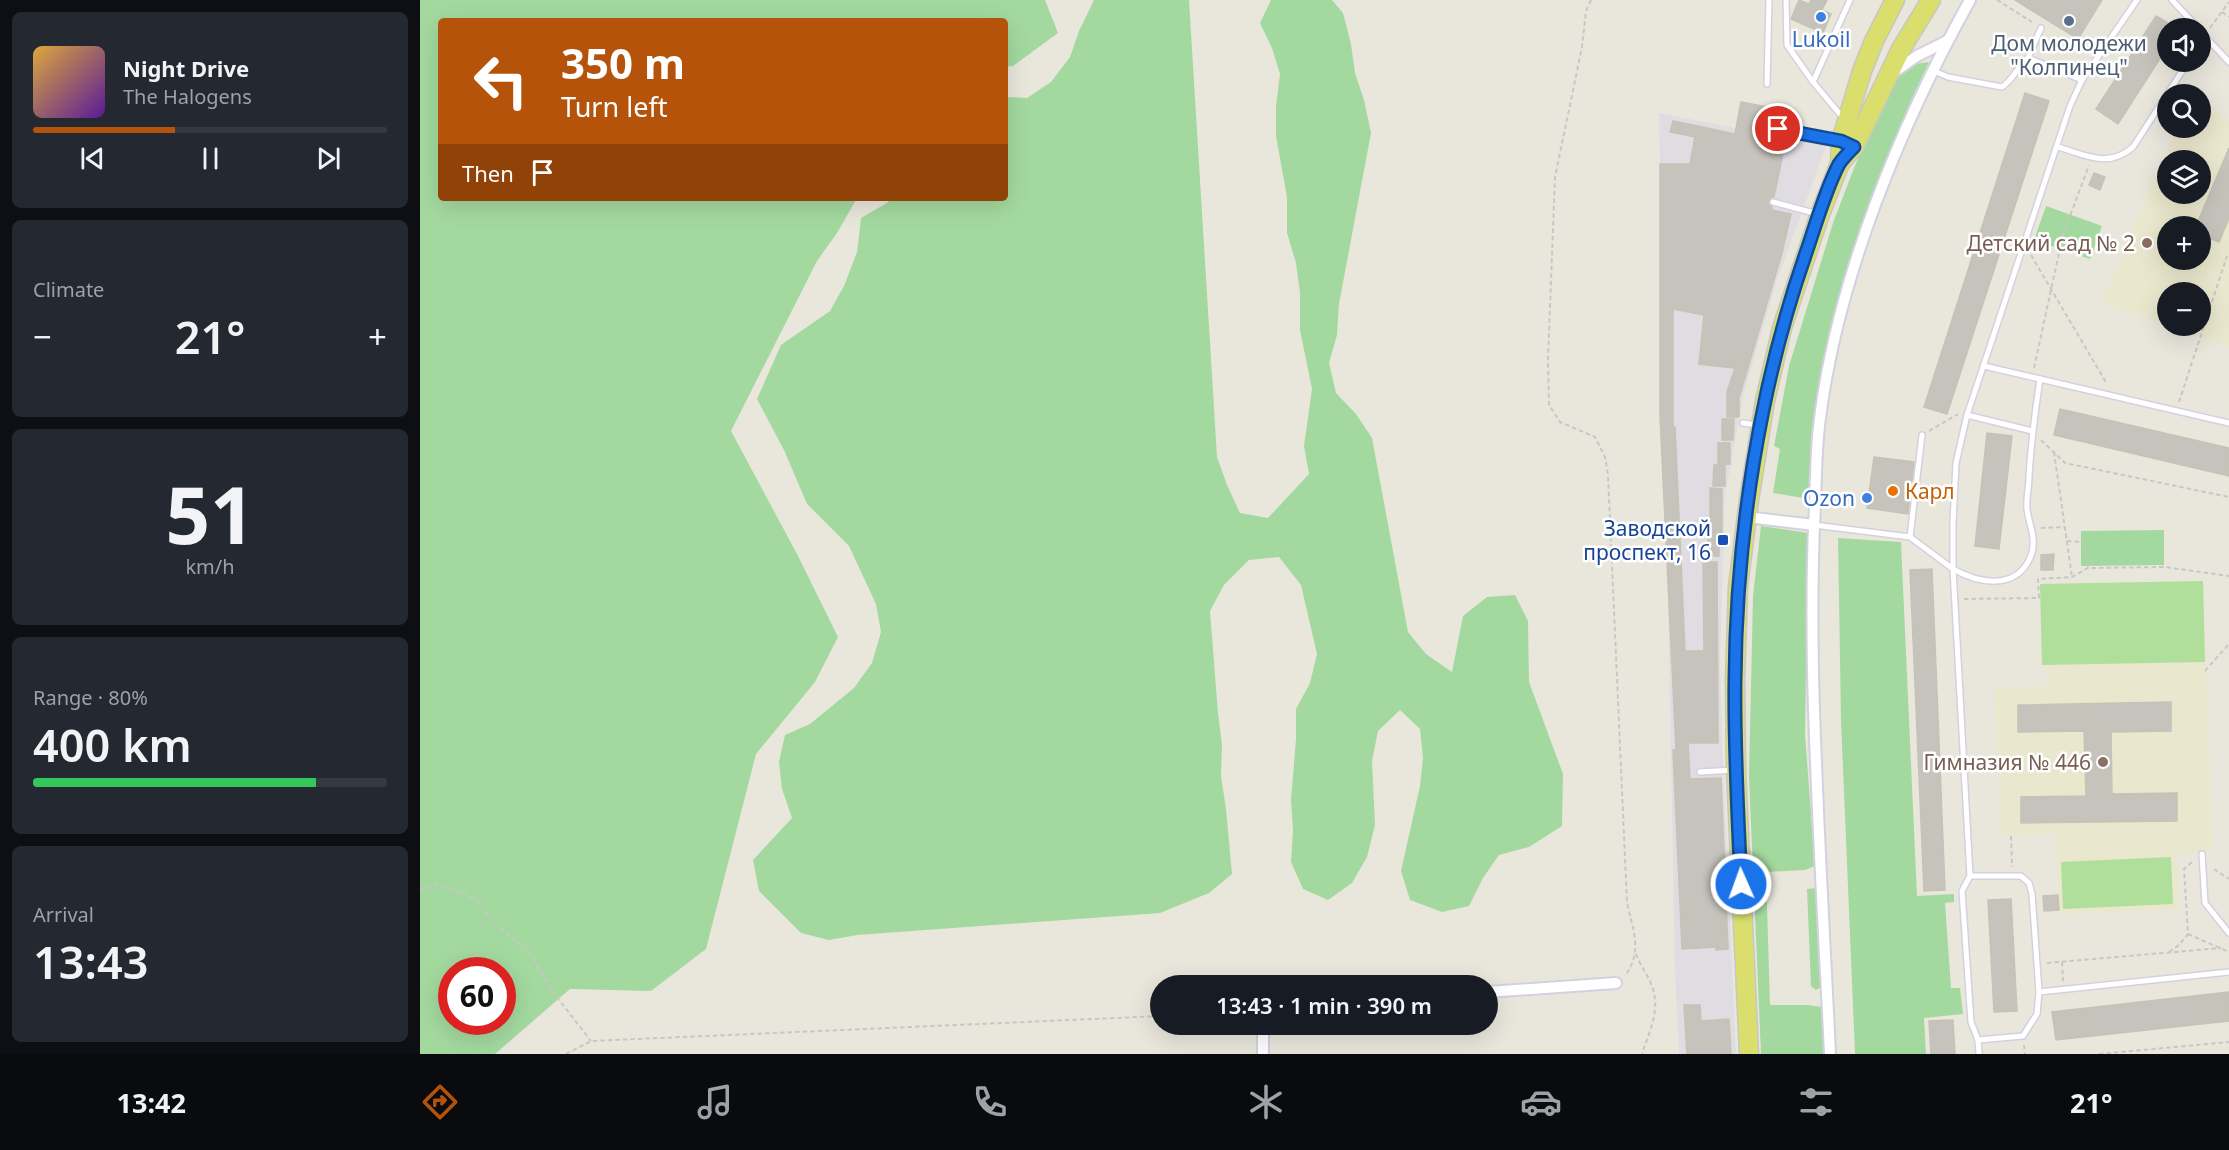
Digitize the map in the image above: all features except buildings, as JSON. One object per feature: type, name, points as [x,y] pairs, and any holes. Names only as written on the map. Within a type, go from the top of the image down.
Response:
[{"type":"main road","points":[[1851,136],[1862,71],[1895,0]]},
{"type":"main road","points":[[1749,1054],[1736,770],[1735,680],[1738,587],[1761,426],[1782,328],[1820,214],[1840,163],[1851,136],[1889,76],[1930,0]]},
{"type":"street","points":[[1830,1054],[1816,776],[1811,595],[1816,456],[1820,417],[1837,330],[1862,241],[1918,97],[1970,0]]},
{"type":"street","points":[[1889,76],[1917,56],[1947,41]]},
{"type":"street","points":[[1747,517],[1814,525]]},
{"type":"street","points":[[1498,991],[1616,983]]},
{"type":"street","points":[[1263,1035],[1263,1054]]},
{"type":"lane","points":[[1767,84],[1769,0]]},
{"type":"lane","points":[[1786,0],[1787,45],[1851,136]]},
{"type":"lane","points":[[1813,82],[1850,0]]},
{"type":"lane","points":[[1979,1054],[1978,1040],[1971,1022],[1962,891],[1970,876],[1953,569],[1956,463],[1967,415],[2070,106],[2082,80],[2137,0]]},
{"type":"lane","points":[[2172,0],[2189,18]]},
{"type":"lane","points":[[1932,71],[1948,77],[2002,87],[2008,83],[2018,66],[2028,58],[2041,28]]},
{"type":"lane","points":[[2211,42],[2229,62]]},
{"type":"lane","points":[[2028,58],[2082,80]]},
{"type":"lane","points":[[2058,147],[2092,157],[2109,159],[2122,156],[2133,147],[2181,72]]},
{"type":"lane","points":[[1758,125],[1851,136]]},
{"type":"lane","points":[[1773,202],[1820,214]]},
{"type":"lane","points":[[1984,366],[2229,423]]},
{"type":"lane","points":[[1814,525],[1910,537],[1968,578],[1986,582],[2003,580],[2018,573],[2030,559],[2034,543],[2027,509],[2032,431],[2040,379]]},
{"type":"lane","points":[[1967,415],[2032,431]]},
{"type":"lane","points":[[1743,423],[1761,426]]},
{"type":"lane","points":[[1910,537],[1922,435]]},
{"type":"lane","points":[[1700,772],[1736,770]]},
{"type":"lane","points":[[2202,858],[2205,903],[2229,933]]},
{"type":"lane","points":[[1970,876],[2021,876],[2029,883],[2032,894],[2039,992],[2037,1014],[2023,1036],[1978,1040]]},
{"type":"lane","points":[[2039,992],[2229,972]]},
{"type":"path","points":[[1591,0],[1586,11],[1582,47],[1555,177],[1548,360],[1549,405],[1560,422],[1595,437],[1605,457],[1627,903],[1636,954],[1653,990],[1656,1013],[1642,1054]]},
{"type":"path","points":[[1997,0],[2029,21]]},
{"type":"path","points":[[2211,22],[2229,2]]},
{"type":"path","points":[[2222,12],[2229,17]]},
{"type":"path","points":[[2032,378],[2063,235],[2092,157]]},
{"type":"path","points":[[2025,245],[2115,397]]},
{"type":"path","points":[[2177,411],[2227,256]]},
{"type":"path","points":[[1922,435],[1970,406]]},
{"type":"path","points":[[2032,431],[2065,463],[2229,497]]},
{"type":"path","points":[[2054,452],[2072,577]]},
{"type":"path","points":[[2032,528],[2065,528]]},
{"type":"path","points":[[2067,541],[2083,542],[2088,568]]},
{"type":"path","points":[[1955,600],[2039,598],[2038,579],[2072,577],[2088,568],[2165,567],[2229,576]]},
{"type":"path","points":[[2205,670],[2229,644]]},
{"type":"path","points":[[2011,836],[2012,876]]},
{"type":"path","points":[[2168,953],[2180,945],[2188,934],[2184,869],[2197,858],[2202,858],[2229,879]]},
{"type":"path","points":[[420,889],[434,885],[465,894],[480,903],[492,921],[528,951],[556,996],[591,1041]]},
{"type":"path","points":[[2188,934],[2229,952]]},
{"type":"path","points":[[2037,964],[2221,948]]},
{"type":"path","points":[[1616,983],[1626,975],[1636,954]]},
{"type":"path","points":[[2062,962],[2063,990]]},
{"type":"path","points":[[566,1054],[591,1041],[1150,1016]]},
{"type":"path","points":[[2099,1054],[2229,1042]]},
{"type":"shaded area","name":"Детский сад № 2","points":[[2211,111],[2229,119],[2229,347],[2197,336],[2211,336],[2211,282],[2157,282],[2157,322],[2102,303],[2157,173],[2157,204],[2211,204],[2211,150],[2167,150],[2172,138],[2211,138]]},
{"type":"shaded area","points":[[1659,113],[1826,146],[1777,280],[1744,392],[1725,496],[1720,658],[1736,1054],[1679,1054],[1675,971]]},
{"type":"shaded area","name":"Гимназия № 446","points":[[2203,581],[2213,852],[2177,854],[2180,909],[2060,914],[2056,834],[2001,836],[1994,689],[2048,686],[2049,675],[2042,665],[2040,584]]},
{"type":"green space","points":[[420,0],[1045,0],[1058,33],[1013,66],[1008,67],[1008,18],[438,18],[438,201],[855,201],[817,261],[731,431],[797,554],[838,637],[815,682],[756,754],[706,949],[651,991],[570,989],[495,1054],[420,1054]]},
{"type":"green space","points":[[1094,0],[1189,0],[1217,457],[1240,513],[1268,518],[1309,474],[1304,446],[1312,389],[1300,330],[1300,293],[1296,263],[1287,233],[1287,197],[1276,136],[1276,106],[1280,74],[1272,48],[1260,23],[1271,0],[1332,0],[1343,13],[1355,73],[1371,133],[1339,304],[1337,335],[1329,363],[1336,393],[1356,414],[1372,438],[1408,632],[1426,654],[1452,672],[1463,616],[1487,597],[1515,595],[1528,621],[1529,682],[1563,774],[1562,826],[1529,847],[1499,855],[1483,878],[1469,906],[1442,912],[1410,900],[1401,871],[1420,786],[1423,758],[1420,729],[1400,710],[1378,731],[1372,761],[1375,825],[1367,857],[1352,883],[1328,900],[1303,889],[1291,862],[1293,830],[1291,800],[1296,709],[1310,683],[1317,654],[1301,585],[1279,557],[1249,560],[1224,585],[1210,611],[1222,745],[1221,776],[1232,874],[1209,893],[1160,913],[857,935],[829,940],[801,933],[759,891],[753,860],[792,818],[782,789],[779,762],[785,735],[810,724],[854,688],[872,663],[881,632],[876,604],[849,546],[807,504],[784,450],[757,399],[781,345],[830,311],[844,286],[857,252],[861,218],[889,201],[1008,201],[1008,97],[1027,98],[1051,82],[1070,57]]},
{"type":"green space","points":[[1929,62],[1907,109],[1864,224],[1824,359],[1814,429],[1809,499],[1773,493],[1780,449],[1774,446],[1789,366],[1833,223],[1879,109],[1896,75],[1915,64]]},
{"type":"green space","points":[[2046,206],[2102,226],[2090,259],[2034,240]]},
{"type":"green space","points":[[1761,526],[1808,533],[1805,735],[1815,866],[1805,870],[1766,872],[1770,1005],[1821,1007],[1824,1054],[1761,1054],[1749,777],[1753,596]]},
{"type":"green space","points":[[2164,530],[2164,565],[2081,566],[2081,531]]},
{"type":"green space","points":[[1838,538],[1901,542],[1917,896],[1954,894],[1954,902],[1945,903],[1951,988],[1960,988],[1963,1014],[1924,1018],[1926,1054],[1855,1054],[1841,720]]},
{"type":"green space","points":[[2203,581],[2205,662],[2042,665],[2040,584]]},
{"type":"green space","points":[[2171,857],[2173,904],[2063,909],[2061,862]]},
{"type":"green space","points":[[1817,888],[1821,987],[1816,990],[1811,986],[1807,889]]},
{"type":"place","name":"Lukoil","points":[[1821,17]]},
{"type":"place","name":"Дом молодежи \"Колпинец\"","points":[[2069,21]]},
{"type":"place","name":"Детский сад № 2","points":[[2147,243]]},
{"type":"place","name":"Карл","points":[[1893,491]]},
{"type":"place","name":"Ozon","points":[[1867,498]]},
{"type":"place","name":"Заводской проспект, 16","points":[[1723,540]]},
{"type":"place","name":"Гимназия № 446","points":[[2103,762]]},
{"type":"route","points":[[1741,884],[1735,680],[1738,587],[1752,480],[1765,401],[1782,328],[1820,214],[1840,163],[1854,147],[1841,141],[1778,129]]}]
